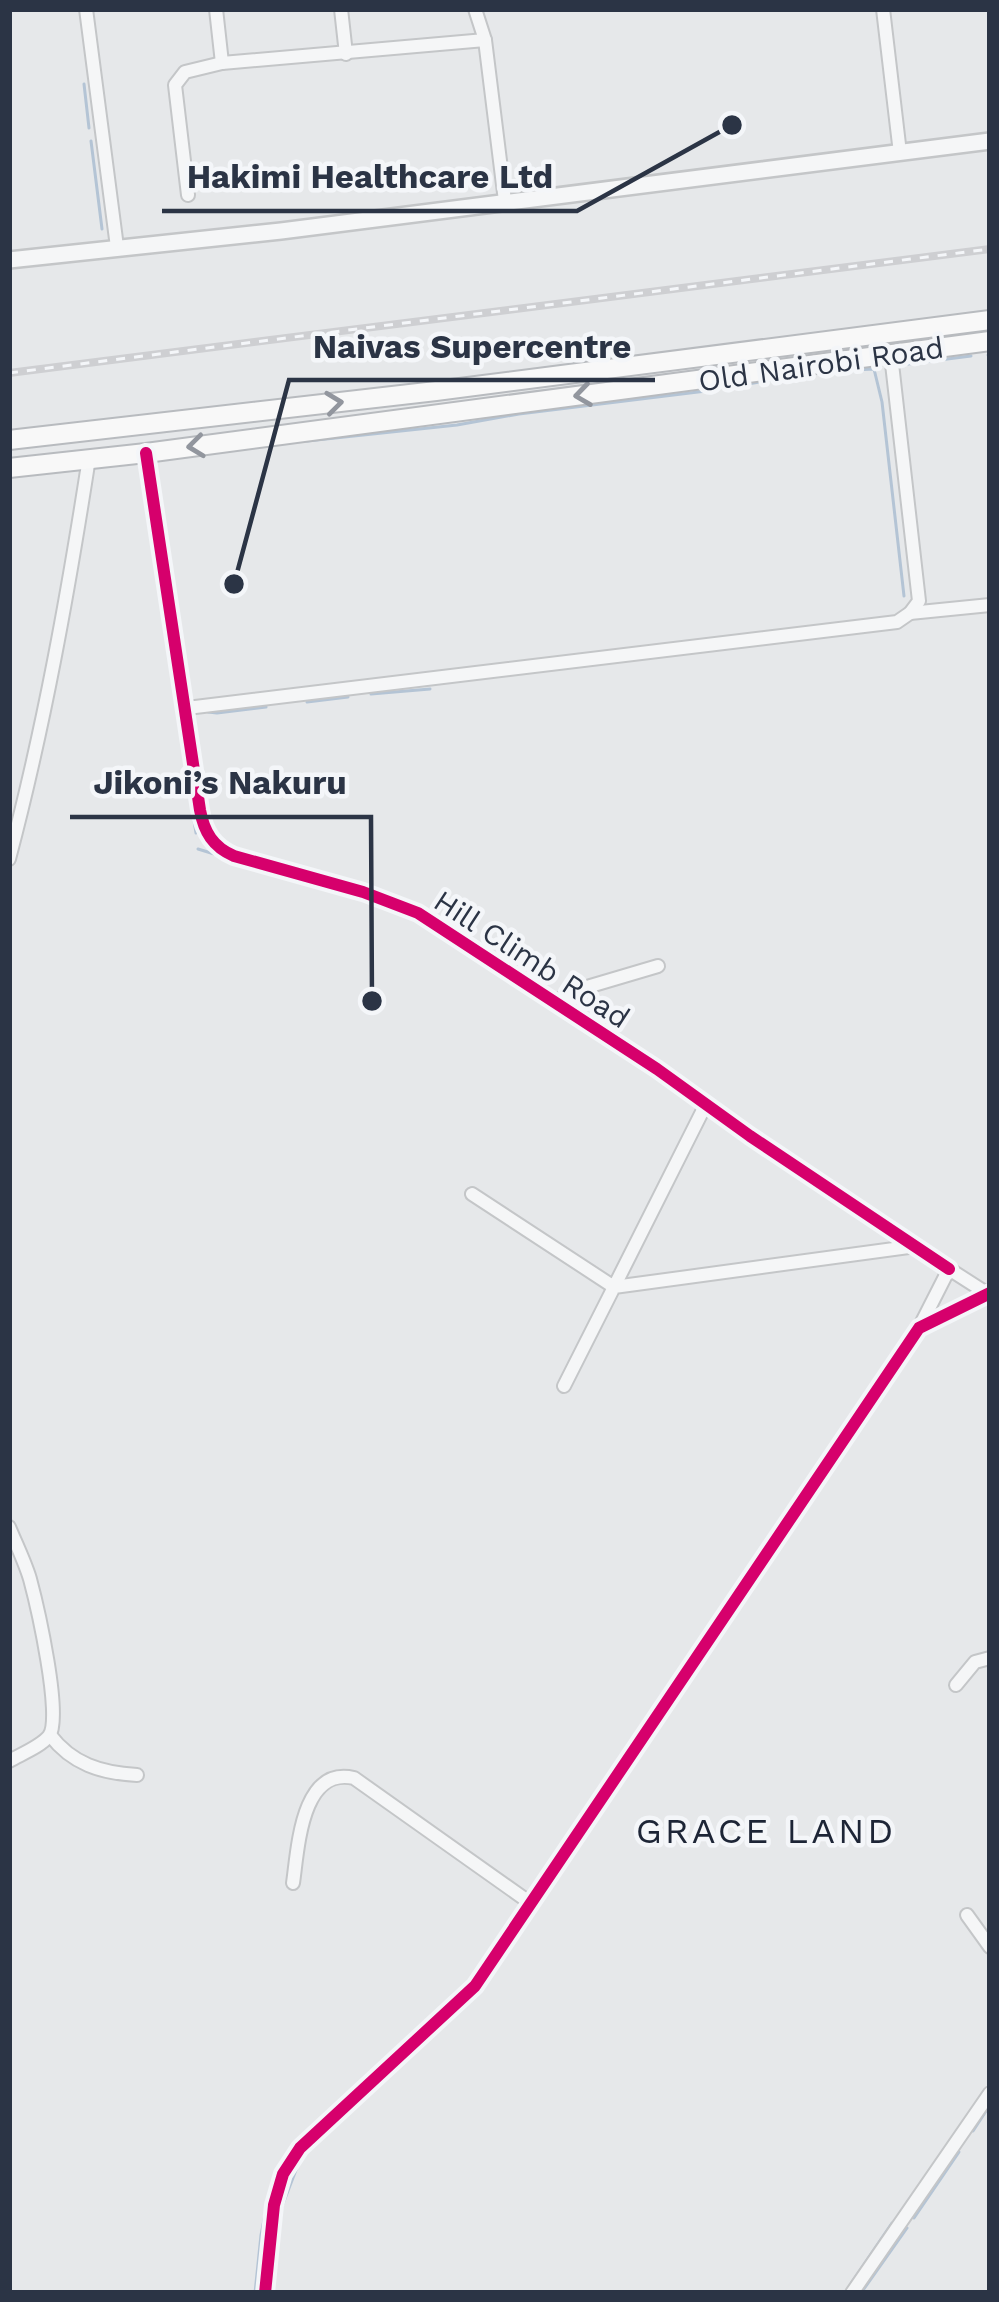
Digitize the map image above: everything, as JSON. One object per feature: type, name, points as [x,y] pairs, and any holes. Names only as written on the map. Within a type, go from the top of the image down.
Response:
[{"type":"highway","name":"Old Nairobi Road","points":[[9,440],[990,320]]},
{"type":"highway","name":"Old Nairobi Road","points":[[9,468],[990,340]]},
{"type":"street","points":[[86,9],[117,248]]},
{"type":"street","points":[[216,9],[222,63]]},
{"type":"street","points":[[341,9],[346,54]]},
{"type":"street","points":[[476,9],[505,201]]},
{"type":"street","points":[[884,9],[901,153]]},
{"type":"street","points":[[188,195],[175,85],[185,72],[222,63],[484,40]]},
{"type":"street","points":[[9,260],[281,231],[990,141]]},
{"type":"street","points":[[187,709],[897,622],[919,601],[891,355]]},
{"type":"street","name":"Hill Climb Road","points":[[146,453],[203,828],[218,847],[412,910],[989,1294]]},
{"type":"street","points":[[9,859],[65,609],[89,458]]},
{"type":"street","points":[[910,614],[990,605]]},
{"type":"street","points":[[553,1002],[658,966]]},
{"type":"street","points":[[564,1386],[706,1105]]},
{"type":"street","points":[[472,1194],[614,1287],[917,1246]]},
{"type":"street","points":[[265,2293],[274,2205],[283,2174],[301,2148],[475,1986],[919,1328],[949,1269]]},
{"type":"street","points":[[919,1328],[989,1294]]},
{"type":"street","points":[[9,1527],[29,1576],[47,1658],[54,1725],[50,1736],[9,1760]]},
{"type":"street","points":[[956,1684],[975,1663],[990,1658]]},
{"type":"street","points":[[50,1736],[61,1749],[96,1770],[136,1775]]},
{"type":"street","points":[[293,1883],[307,1806],[326,1784],[344,1776],[354,1778],[529,1902]]},
{"type":"street","points":[[967,1915],[990,1947]]},
{"type":"street","points":[[852,2293],[990,2093]]},
{"type":"waterway","points":[[84,84],[89,128]]},
{"type":"waterway","points":[[91,141],[102,229]]},
{"type":"waterway","points":[[900,365],[971,356]]},
{"type":"waterway","points":[[834,371],[874,369],[882,402],[904,596]]},
{"type":"waterway","points":[[725,388],[806,374]]},
{"type":"waterway","points":[[307,441],[706,391]]},
{"type":"waterway","points":[[172,662],[174,684]]},
{"type":"waterway","points":[[371,694],[430,689]]},
{"type":"waterway","points":[[175,692],[188,784]]},
{"type":"waterway","points":[[307,702],[348,697]]},
{"type":"waterway","points":[[208,712],[266,707]]},
{"type":"waterway","points":[[189,790],[196,833]]},
{"type":"waterway","points":[[198,849],[224,857]]},
{"type":"waterway","points":[[250,867],[323,889]]},
{"type":"waterway","points":[[973,2131],[990,2105]]},
{"type":"waterway","points":[[914,2218],[959,2152]]},
{"type":"waterway","points":[[271,2293],[281,2209],[296,2170]]},
{"type":"waterway","points":[[255,2293],[269,2194]]},
{"type":"waterway","points":[[852,2282],[892,2223]]},
{"type":"waterway","points":[[861,2293],[907,2228]]},
{"type":"railway","points":[[9,373],[990,249]]},
{"type":"cycle path","points":[[146,453],[200,810],[215,843],[234,856],[363,892],[418,913],[949,1269]]},
{"type":"cycle path","points":[[265,2293],[274,2205],[283,2174],[300,2148],[475,1986],[919,1328],[990,1293]]},
{"type":"place","name":"Hakimi Healthcare Ltd","points":[[732,125]]},
{"type":"place","name":"Naivas Supercentre","points":[[234,584]]},
{"type":"place","name":"Jikoni’s Nakuru","points":[[372,1001]]},
{"type":"district","name":"GRACE LAND","points":[[766,1831]]}]
